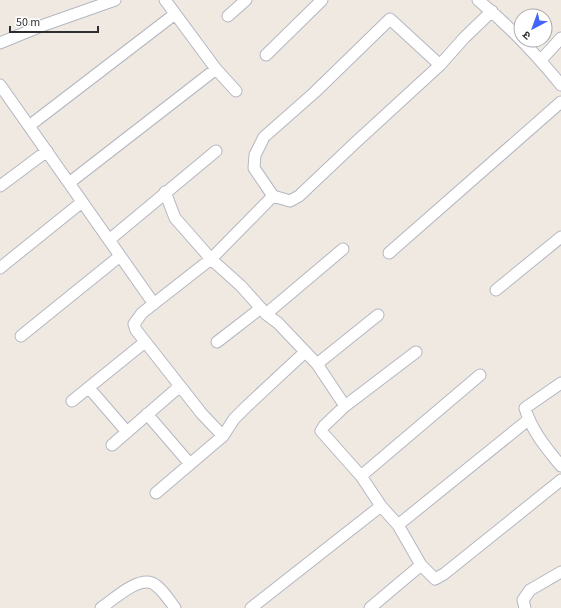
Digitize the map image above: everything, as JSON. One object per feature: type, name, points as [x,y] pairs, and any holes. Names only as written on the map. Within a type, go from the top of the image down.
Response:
[{"type":"street","points":[[0,43],[44,25],[115,0]]},
{"type":"street","points":[[165,0],[216,69],[236,91]]},
{"type":"street","points":[[228,16],[246,0]]},
{"type":"street","points":[[266,55],[322,0]]},
{"type":"street","points":[[478,0],[541,60],[561,85]]},
{"type":"street","points":[[440,65],[390,19],[264,138],[254,155],[254,168],[273,196],[290,202],[299,196],[440,65],[464,38],[492,12]]},
{"type":"street","points":[[29,126],[175,14]]},
{"type":"street","points":[[541,60],[561,38]]},
{"type":"street","points":[[69,183],[216,69]]},
{"type":"street","points":[[2,93],[29,126],[154,304]]},
{"type":"street","points":[[389,253],[561,102]]},
{"type":"street","points":[[0,186],[47,151]]},
{"type":"street","points":[[109,240],[216,151]]},
{"type":"street","points":[[165,192],[175,218],[211,259],[241,286],[317,364],[345,406]]},
{"type":"street","points":[[223,436],[202,414],[145,342],[136,330],[134,324],[142,313],[211,259],[273,196]]},
{"type":"street","points":[[0,268],[82,202]]},
{"type":"street","points":[[496,290],[561,238]]},
{"type":"street","points":[[217,342],[264,311],[343,249]]},
{"type":"street","points":[[21,336],[120,256]]},
{"type":"street","points":[[317,364],[378,315]]},
{"type":"street","points":[[72,401],[145,342]]},
{"type":"street","points":[[156,493],[223,436],[234,420],[247,406],[305,352]]},
{"type":"street","points":[[416,352],[345,406],[324,426],[321,431],[360,476],[398,525],[421,565],[435,579],[444,574],[561,480]]},
{"type":"street","points":[[360,476],[480,375]]},
{"type":"street","points":[[561,383],[525,408],[528,420],[561,466]]},
{"type":"street","points":[[112,445],[180,386]]},
{"type":"street","points":[[88,388],[126,432]]},
{"type":"street","points":[[147,414],[190,464]]},
{"type":"street","points":[[398,525],[528,420]]},
{"type":"street","points":[[251,608],[382,506]]},
{"type":"street","points":[[370,608],[421,565]]},
{"type":"street","points":[[525,608],[523,600],[530,590],[561,572]]},
{"type":"street","points":[[101,608],[135,584],[145,582],[153,583],[160,589],[175,608]]}]
